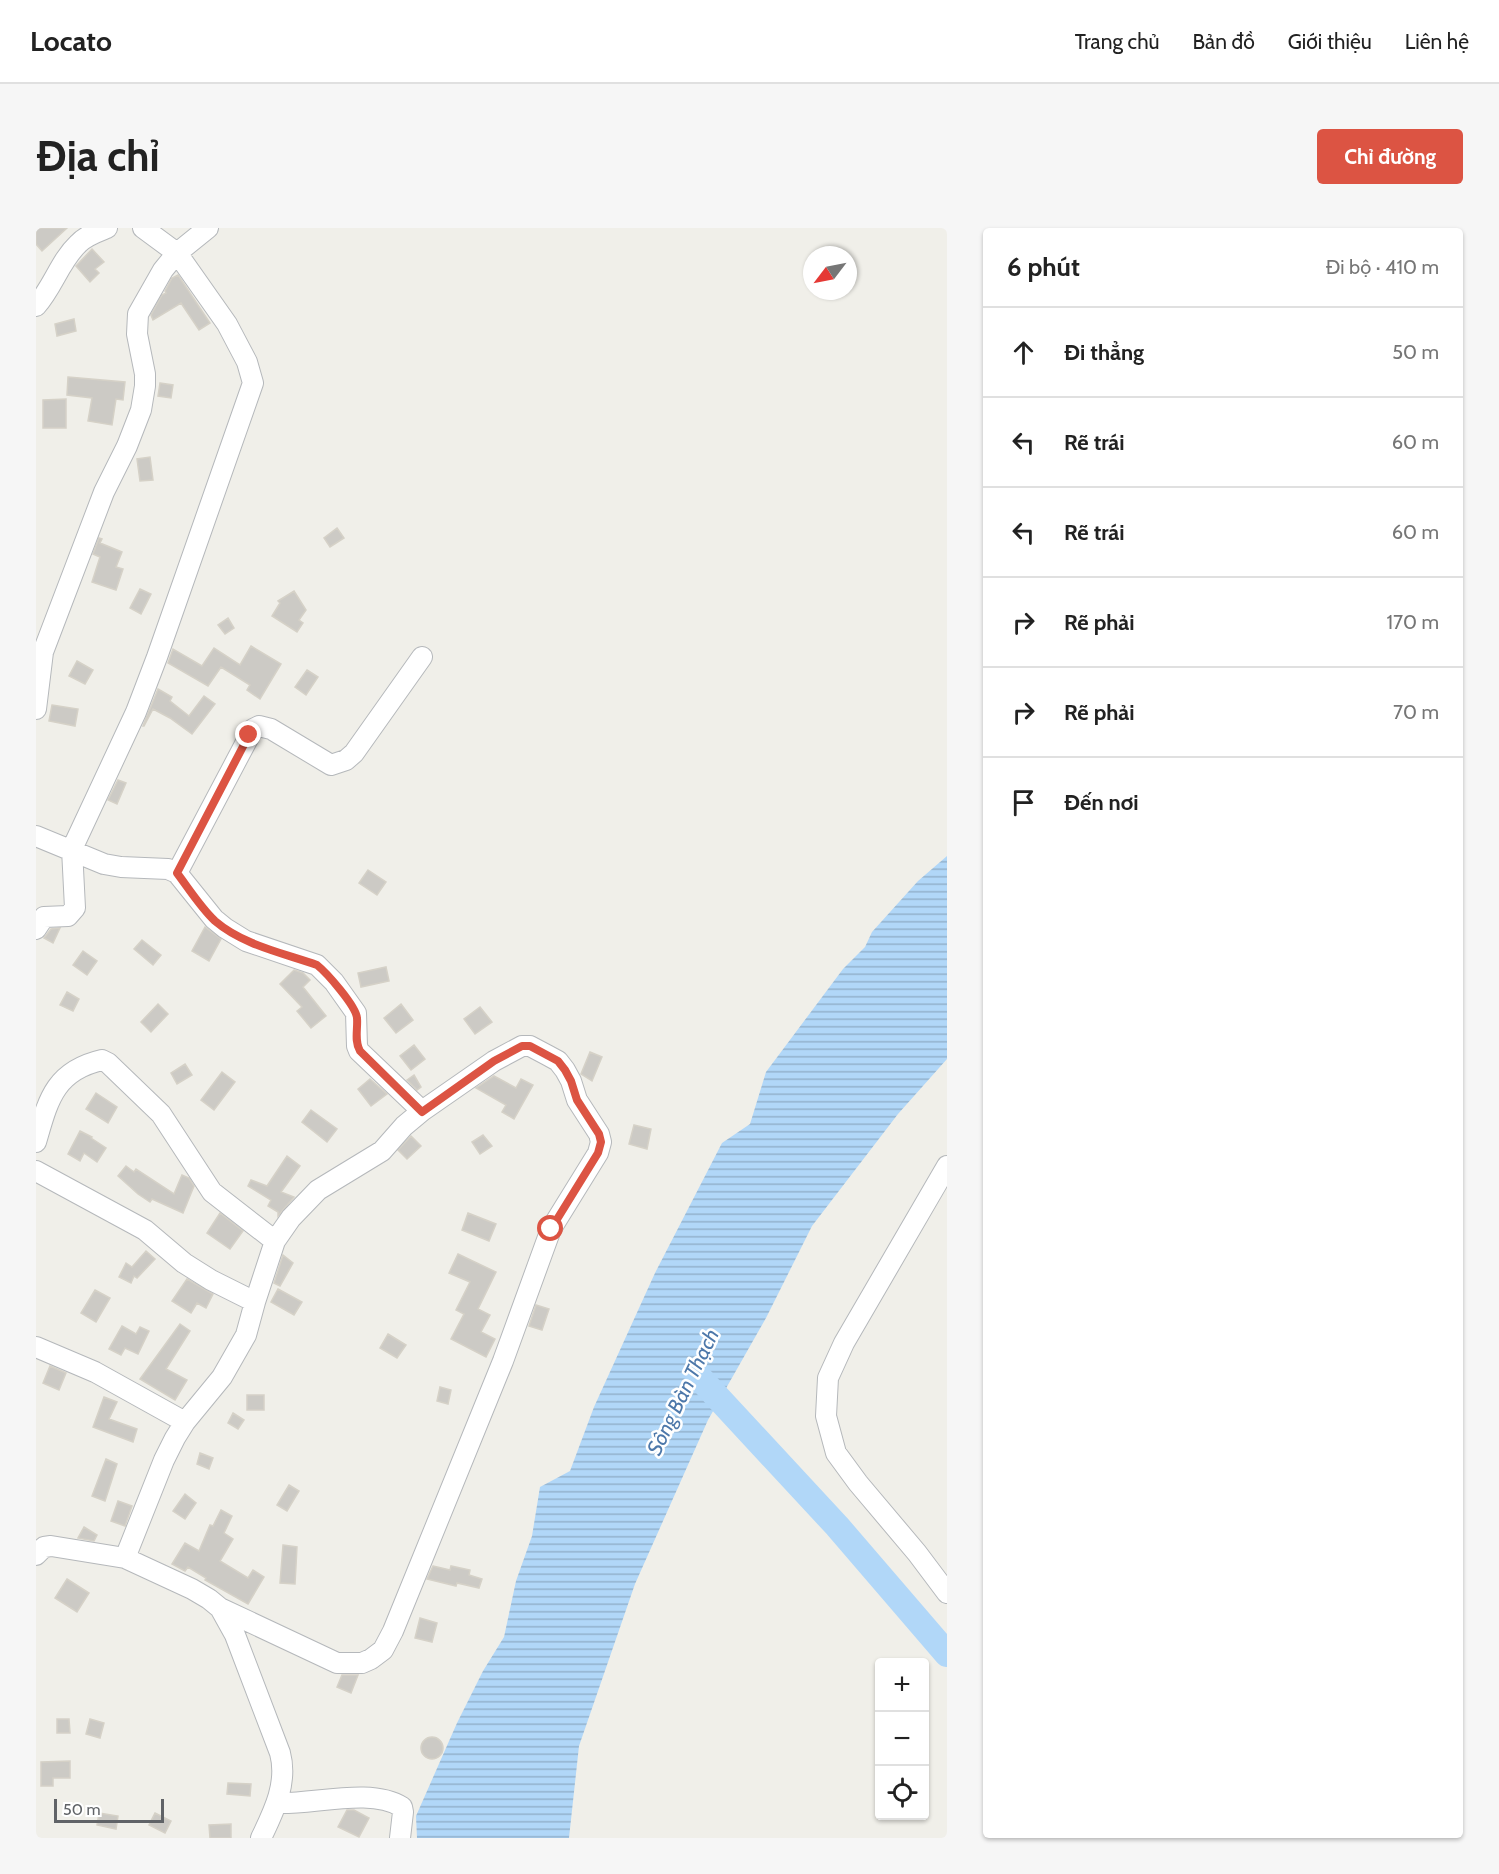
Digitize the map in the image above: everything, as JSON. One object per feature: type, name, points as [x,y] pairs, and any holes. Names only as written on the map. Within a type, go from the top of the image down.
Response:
[{"type":"street","points":[[36,306],[43,299],[69,253],[79,242],[107,228]]},
{"type":"street","points":[[36,929],[44,918],[68,916],[75,908],[72,849],[136,712],[158,657],[253,383],[248,362],[227,324],[177,253],[142,228]]},
{"type":"street","points":[[36,709],[43,652],[104,492],[127,446],[141,410],[145,374],[137,334],[138,314],[158,278],[177,253],[207,228]]},
{"type":"street","points":[[177,873],[253,729],[259,726],[271,729],[332,765],[337,764],[354,753],[422,657]]},
{"type":"street","points":[[36,836],[104,864],[168,869],[177,873],[214,919],[225,928],[246,940],[317,965],[324,970],[356,1013],[357,1046],[360,1051],[422,1112]]},
{"type":"street","points":[[39,1548],[60,1546],[125,1558],[192,1589],[220,1608],[337,1663],[362,1663],[383,1650],[393,1631],[504,1361],[551,1229],[598,1153],[601,1142],[599,1134],[577,1100],[571,1081],[558,1061],[530,1046],[522,1046],[494,1061],[404,1126],[382,1151],[318,1190],[291,1218],[275,1241],[246,1335],[222,1377],[185,1422],[164,1460],[125,1558]]},
{"type":"street","points":[[36,1142],[52,1092],[59,1083],[86,1065],[102,1060],[108,1063],[161,1114],[212,1192],[275,1241]]},
{"type":"street","points":[[947,1166],[844,1343],[828,1378],[826,1416],[836,1452],[858,1484],[917,1553],[947,1593]]},
{"type":"street","points":[[36,1172],[145,1230],[184,1263],[211,1280],[255,1302]]},
{"type":"street","points":[[36,1347],[95,1372],[185,1422]]},
{"type":"street","points":[[220,1608],[235,1635],[283,1765],[277,1803],[261,1838]]},
{"type":"street","points":[[277,1803],[295,1804],[350,1797],[388,1801],[402,1807],[400,1838]]},
{"type":"water","name":"Sông Bàn Thạch","points":[[947,856],[947,1059],[898,1114],[812,1226],[766,1318],[708,1420],[635,1584],[579,1746],[569,1838],[417,1838],[416,1816],[457,1723],[483,1671],[504,1637],[516,1581],[532,1536],[540,1487],[570,1471],[594,1407],[655,1273],[722,1143],[750,1124],[766,1072],[843,969],[865,947],[872,932],[918,881]]},
{"type":"building","points":[[36,228],[67,228],[42,251],[36,244]]},
{"type":"building","points":[[92,249],[104,262],[95,269],[99,273],[90,282],[76,266]]},
{"type":"building","points":[[178,275],[210,323],[199,330],[181,303],[153,320],[151,315],[162,295],[166,293],[172,278]]},
{"type":"building","points":[[74,319],[76,331],[57,336],[55,324]]},
{"type":"building","points":[[68,377],[125,382],[123,400],[116,399],[112,425],[88,421],[92,398],[67,395]]},
{"type":"building","points":[[160,383],[173,385],[171,398],[158,396]]},
{"type":"building","points":[[66,399],[66,428],[43,428],[43,400]]},
{"type":"building","points":[[150,457],[153,480],[140,481],[137,459]]},
{"type":"building","points":[[337,528],[344,538],[330,547],[324,538]]},
{"type":"building","points":[[99,538],[102,539],[100,543],[122,552],[116,567],[123,569],[116,590],[92,582],[100,557],[93,554]]},
{"type":"building","points":[[140,589],[151,594],[141,614],[130,608]]},
{"type":"building","points":[[294,591],[306,610],[299,620],[303,623],[297,632],[272,616],[280,603],[278,601]]},
{"type":"building","points":[[228,618],[234,628],[225,634],[218,625]]},
{"type":"building","points":[[251,646],[281,664],[260,699],[247,690],[250,685],[221,667],[208,686],[168,663],[173,649],[202,666],[214,648],[240,665]]},
{"type":"building","points":[[77,661],[93,670],[85,684],[69,676]]},
{"type":"building","points":[[307,670],[318,677],[306,695],[295,687]]},
{"type":"building","points":[[158,689],[172,697],[170,701],[189,716],[204,696],[215,704],[192,734],[153,709],[143,726]]},
{"type":"building","points":[[52,705],[78,709],[75,726],[49,721]]},
{"type":"building","points":[[118,780],[126,783],[117,804],[108,800]]},
{"type":"building","points":[[368,870],[386,882],[377,895],[359,883]]},
{"type":"building","points":[[205,927],[221,939],[209,961],[192,951]]},
{"type":"building","points":[[60,928],[53,943],[44,938],[51,929]]},
{"type":"building","points":[[142,940],[161,955],[153,965],[134,949]]},
{"type":"building","points":[[83,951],[97,961],[87,975],[73,965]]},
{"type":"building","points":[[386,967],[389,981],[361,987],[358,973]]},
{"type":"building","points":[[294,970],[303,973],[310,980],[303,987],[326,1016],[311,1028],[297,1011],[302,1007],[280,984]]},
{"type":"building","points":[[67,992],[79,999],[73,1011],[60,1005]]},
{"type":"building","points":[[158,1004],[168,1014],[151,1032],[141,1022]]},
{"type":"building","points":[[401,1004],[413,1020],[396,1033],[384,1018]]},
{"type":"building","points":[[480,1007],[492,1022],[475,1034],[464,1019]]},
{"type":"building","points":[[414,1045],[425,1059],[411,1070],[400,1056]]},
{"type":"building","points":[[590,1052],[602,1057],[592,1081],[581,1074]]},
{"type":"building","points":[[185,1064],[192,1075],[177,1084],[171,1073]]},
{"type":"building","points":[[222,1072],[235,1082],[214,1110],[201,1100]]},
{"type":"building","points":[[414,1075],[421,1087],[417,1090],[407,1080]]},
{"type":"building","points":[[494,1076],[516,1088],[521,1079],[533,1085],[514,1119],[502,1112],[506,1105],[476,1088]]},
{"type":"building","points":[[370,1079],[387,1094],[371,1106],[358,1089]]},
{"type":"building","points":[[96,1093],[117,1107],[108,1123],[86,1109]]},
{"type":"building","points":[[311,1110],[337,1129],[327,1142],[302,1122]]},
{"type":"building","points":[[634,1125],[651,1129],[647,1149],[629,1144]]},
{"type":"building","points":[[80,1131],[106,1148],[97,1162],[84,1153],[80,1161],[68,1154]]},
{"type":"building","points":[[483,1135],[492,1146],[480,1154],[472,1142]]},
{"type":"building","points":[[411,1136],[421,1146],[407,1159],[398,1150]]},
{"type":"building","points":[[287,1156],[300,1166],[281,1192],[294,1197],[278,1216],[278,1212],[268,1206],[271,1200],[248,1186],[251,1180],[267,1186]]},
{"type":"building","points":[[126,1166],[134,1172],[136,1169],[174,1194],[182,1175],[189,1178],[194,1186],[183,1213],[152,1199],[150,1202],[138,1194],[118,1176]]},
{"type":"building","points":[[220,1213],[243,1231],[230,1249],[207,1233]]},
{"type":"building","points":[[468,1213],[496,1224],[489,1241],[462,1230]]},
{"type":"building","points":[[146,1251],[155,1259],[137,1278],[134,1276],[131,1283],[119,1277],[126,1263],[132,1267]]},
{"type":"building","points":[[458,1254],[496,1272],[478,1309],[490,1315],[481,1332],[495,1339],[486,1357],[451,1339],[464,1314],[456,1310],[470,1282],[449,1273]]},
{"type":"building","points":[[283,1255],[293,1263],[280,1286],[274,1283]]},
{"type":"building","points":[[187,1279],[213,1294],[206,1308],[197,1303],[191,1313],[172,1301]]},
{"type":"building","points":[[278,1289],[302,1302],[294,1315],[271,1302]]},
{"type":"building","points":[[95,1290],[110,1298],[96,1322],[81,1313]]},
{"type":"building","points":[[536,1305],[549,1309],[542,1330],[529,1326]]},
{"type":"building","points":[[180,1324],[190,1331],[166,1369],[187,1380],[175,1400],[140,1379]]},
{"type":"building","points":[[122,1326],[136,1334],[140,1327],[149,1331],[138,1354],[125,1348],[121,1355],[109,1349]]},
{"type":"building","points":[[388,1334],[406,1345],[397,1358],[380,1348]]},
{"type":"building","points":[[50,1366],[66,1373],[59,1390],[43,1383]]},
{"type":"building","points":[[440,1387],[451,1390],[448,1404],[437,1401]]},
{"type":"building","points":[[247,1395],[264,1395],[264,1410],[247,1410]]},
{"type":"building","points":[[104,1397],[117,1402],[109,1419],[137,1429],[133,1442],[93,1427]]},
{"type":"building","points":[[233,1413],[244,1420],[238,1429],[228,1423]]},
{"type":"building","points":[[200,1453],[213,1458],[209,1469],[197,1464]]},
{"type":"building","points":[[106,1459],[117,1464],[105,1501],[92,1496]]},
{"type":"building","points":[[289,1485],[299,1491],[287,1511],[277,1505]]},
{"type":"building","points":[[185,1494],[196,1503],[185,1519],[173,1511]]},
{"type":"building","points":[[118,1501],[132,1506],[125,1526],[111,1521]]},
{"type":"building","points":[[221,1510],[232,1516],[224,1533],[233,1539],[220,1561],[248,1578],[253,1570],[264,1577],[248,1604],[205,1580],[206,1578],[188,1567],[185,1571],[172,1564],[185,1543],[199,1551],[210,1525],[213,1526]]},
{"type":"building","points":[[84,1527],[97,1535],[94,1541],[78,1538]]},
{"type":"building","points":[[283,1545],[297,1547],[295,1584],[280,1583]]},
{"type":"building","points":[[433,1566],[450,1570],[451,1566],[470,1570],[469,1575],[482,1579],[479,1588],[457,1583],[456,1586],[427,1579]]},
{"type":"building","points":[[67,1579],[89,1593],[77,1612],[55,1598]]},
{"type":"building","points":[[420,1618],[437,1623],[432,1642],[415,1638]]},
{"type":"building","points":[[342,1675],[358,1675],[351,1693],[337,1687]]},
{"type":"building","points":[[57,1719],[69,1719],[70,1733],[57,1733]]},
{"type":"building","points":[[90,1719],[104,1723],[100,1738],[86,1734]]},
{"type":"building","points":[[432,1737],[442,1744],[443,1748],[436,1758],[432,1759],[422,1752],[421,1748],[428,1738]]},
{"type":"building","points":[[70,1761],[70,1778],[53,1778],[53,1786],[41,1786],[41,1762]]},
{"type":"building","points":[[228,1783],[251,1784],[250,1796],[227,1794]]},
{"type":"building","points":[[347,1810],[354,1810],[369,1818],[359,1837],[338,1827]]},
{"type":"building","points":[[99,1813],[118,1816],[116,1829],[97,1825]]},
{"type":"building","points":[[155,1813],[171,1821],[165,1833],[149,1825]]},
{"type":"building","points":[[231,1824],[231,1838],[210,1838],[209,1825]]},
{"type":"waterway","name":"Sông Bàn Thạch","points":[[697,1375],[837,1526],[947,1654]]},
{"type":"route","points":[[249,735],[177,873],[214,919],[225,928],[246,940],[317,965],[324,970],[356,1013],[357,1046],[360,1051],[422,1112],[494,1061],[522,1046],[530,1046],[558,1061],[571,1081],[577,1100],[593,1123],[601,1142],[598,1153],[551,1229]]}]
